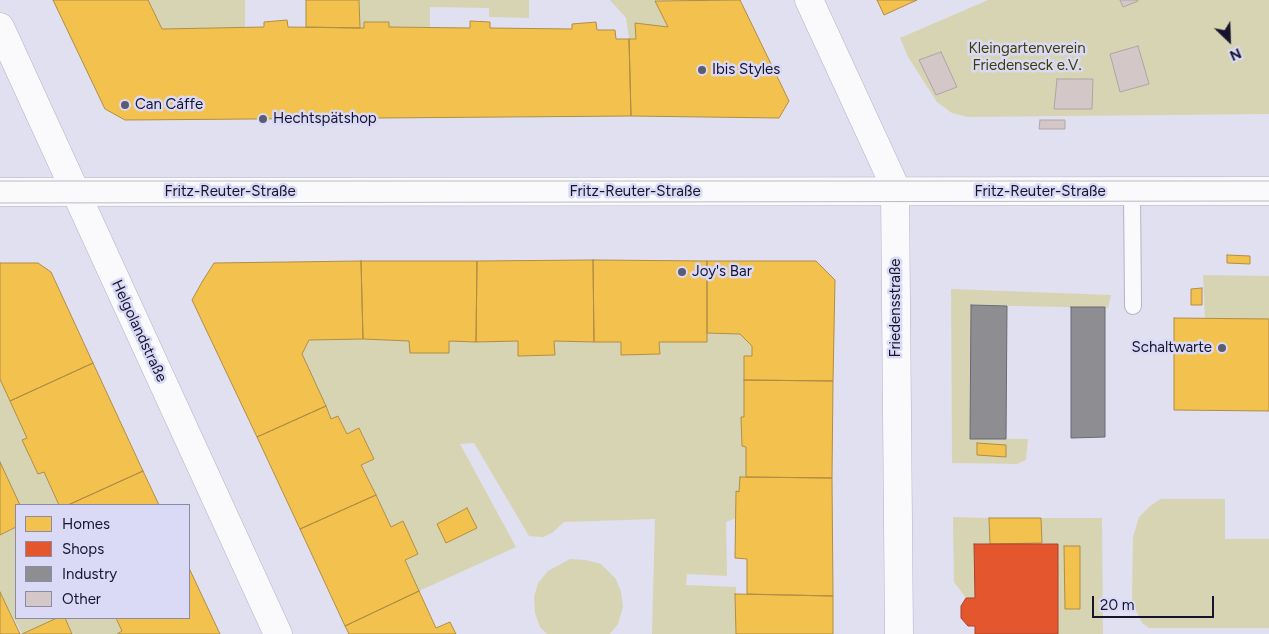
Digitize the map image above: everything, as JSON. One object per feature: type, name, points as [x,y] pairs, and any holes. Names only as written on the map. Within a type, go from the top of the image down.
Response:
[{"type":"street","name":"Friedensstraße","points":[[809,0],[892,180],[895,192],[899,634]]},
{"type":"street","name":"Helgolandstraße","points":[[0,27],[278,634]]},
{"type":"street","name":"Fritz-Reuter-Straße","points":[[0,192],[1269,192]]},
{"type":"lane","points":[[1132,192],[1133,306]]},
{"type":"green space","points":[[148,0],[245,0],[245,27],[162,29]]},
{"type":"green space","points":[[359,0],[529,0],[529,18],[489,17],[489,8],[430,7],[430,28],[389,27],[364,22],[364,28],[360,28]]},
{"type":"green space","points":[[610,0],[656,0],[668,27],[635,23],[636,39],[629,39],[626,18]]},
{"type":"green space","name":"Kleingartenverein Friedenseck e.V.","points":[[988,0],[1269,0],[1269,114],[968,117],[952,113],[937,102],[908,57],[900,38]]},
{"type":"green space","points":[[1203,275],[1269,276],[1269,319],[1205,319]]},
{"type":"green space","points":[[951,289],[1111,295],[1108,308],[971,305],[971,439],[1028,439],[1026,460],[1017,464],[952,463]]},
{"type":"green space","points":[[707,333],[740,334],[752,346],[752,356],[744,356],[744,417],[741,418],[742,446],[746,447],[746,477],[740,477],[739,492],[737,491],[736,518],[726,522],[727,576],[687,574],[686,585],[736,587],[736,634],[652,634],[655,519],[564,522],[552,533],[543,537],[529,536],[474,443],[460,444],[516,547],[419,591],[405,560],[418,554],[403,522],[391,527],[361,465],[374,459],[359,428],[347,434],[339,416],[331,419],[302,354],[309,340],[383,338],[384,340],[409,341],[410,353],[449,353],[449,341],[518,341],[518,356],[555,355],[554,341],[621,342],[621,355],[660,354],[659,342],[707,342]]},
{"type":"green space","points":[[0,379],[27,438],[22,440],[38,474],[44,472],[59,504],[20,504],[0,462]]},
{"type":"green space","points":[[1161,499],[1225,499],[1225,539],[1269,539],[1269,628],[1149,628],[1142,623],[1132,602],[1133,537],[1139,517],[1150,506]]},
{"type":"green space","points":[[953,517],[989,518],[990,544],[974,545],[975,598],[966,598],[954,582]]},
{"type":"green space","points":[[1041,518],[1102,518],[1103,634],[1058,634],[1058,544],[1042,543]]},
{"type":"green space","points":[[15,528],[15,619],[55,619],[22,634],[0,592],[0,535]]},
{"type":"green space","points":[[570,559],[586,560],[601,564],[616,579],[621,592],[623,607],[618,624],[610,634],[547,634],[540,627],[535,613],[534,597],[538,583],[548,571]]},
{"type":"green space","points":[[65,619],[116,619],[122,631],[117,634],[72,634]]},
{"type":"building: Homes","points":[[53,0],[148,0],[162,29],[264,27],[264,22],[287,20],[288,27],[360,28],[364,28],[364,22],[389,22],[389,27],[470,28],[470,21],[490,22],[490,28],[572,29],[572,24],[596,22],[597,30],[615,30],[616,39],[629,39],[631,116],[125,120],[105,109]]},
{"type":"building: Homes","points":[[306,0],[359,0],[360,28],[306,27]]},
{"type":"building: Homes","name":"Ibis Styles","points":[[740,0],[789,101],[779,118],[631,116],[629,39],[636,39],[635,23],[668,27],[655,1]]},
{"type":"building: Homes","points":[[877,0],[917,0],[884,15]]},
{"type":"building: Homes","points":[[1227,255],[1250,256],[1250,264],[1227,263]]},
{"type":"building: Homes","points":[[593,260],[594,342],[554,341],[555,355],[518,356],[518,341],[476,342],[477,261]]},
{"type":"building: Homes","points":[[593,260],[707,261],[707,342],[659,342],[660,354],[621,355],[621,342],[594,342]]},
{"type":"building: Homes","points":[[361,261],[363,339],[309,340],[302,354],[326,406],[257,437],[192,300],[202,282],[214,263]]},
{"type":"building: Homes","points":[[361,261],[477,261],[476,342],[449,341],[449,353],[410,353],[409,341],[363,339]]},
{"type":"building: Homes","points":[[707,261],[816,261],[835,280],[833,381],[744,380],[744,356],[752,356],[752,346],[740,334],[707,333]]},
{"type":"building: Homes","points":[[0,263],[38,263],[51,272],[93,363],[10,401],[0,379]]},
{"type":"building: Homes","points":[[1202,288],[1202,305],[1191,305],[1191,289]]},
{"type":"building: Homes","name":"Schaltwarte","points":[[1174,318],[1269,319],[1269,411],[1174,410]]},
{"type":"building: Homes","points":[[93,363],[143,471],[70,504],[59,504],[44,472],[38,474],[22,440],[27,438],[10,401]]},
{"type":"building: Homes","points":[[744,380],[833,381],[832,478],[746,477],[746,447],[742,446],[741,417],[744,417]]},
{"type":"building: Homes","points":[[326,406],[331,419],[338,416],[347,434],[359,428],[374,459],[361,465],[376,495],[300,529],[257,437]]},
{"type":"building: Homes","points":[[977,443],[1006,445],[1006,457],[977,455]]},
{"type":"building: Homes","points":[[0,462],[20,504],[15,504],[15,528],[0,535]]},
{"type":"building: Homes","points":[[143,471],[159,504],[70,504]]},
{"type":"building: Homes","points":[[740,477],[832,478],[833,596],[747,594],[747,559],[735,558],[736,491],[739,492]]},
{"type":"building: Homes","points":[[376,495],[391,527],[403,521],[418,554],[405,560],[419,591],[345,626],[300,529]]},
{"type":"building: Homes","points":[[467,508],[477,528],[446,543],[437,524]]},
{"type":"building: Homes","points":[[989,518],[1041,518],[1042,543],[990,544]]},
{"type":"building: Homes","points":[[1064,546],[1080,546],[1080,609],[1065,609]]},
{"type":"building: Homes","points":[[190,570],[220,634],[117,634],[122,631],[116,619],[190,619]]},
{"type":"building: Homes","points":[[419,591],[436,628],[450,622],[456,634],[349,634],[345,626]]},
{"type":"building: Homes","points":[[0,592],[20,634],[0,634]]},
{"type":"building: Homes","points":[[735,594],[833,596],[833,634],[736,634]]},
{"type":"building: Homes","points":[[55,619],[65,619],[72,634],[22,634]]},
{"type":"building: Shops","points":[[974,544],[1058,544],[1058,634],[975,634],[975,626],[968,626],[961,618],[961,606],[966,598],[975,598]]},
{"type":"building: Industry","points":[[971,305],[1007,306],[1006,439],[970,439]]},
{"type":"building: Industry","points":[[1071,307],[1105,307],[1105,437],[1071,438]]},
{"type":"building: Other","points":[[1120,0],[1138,0],[1138,1],[1123,7]]},
{"type":"building: Other","points":[[1138,46],[1149,84],[1120,92],[1110,54]]},
{"type":"building: Other","points":[[941,52],[957,87],[936,95],[919,60]]},
{"type":"building: Other","points":[[1057,79],[1093,79],[1092,109],[1054,109]]},
{"type":"building: Other","points":[[1040,120],[1065,120],[1065,129],[1039,129]]},
{"type":"tram line","points":[[0,181],[1269,181]]},
{"type":"tram line","points":[[0,203],[1269,201]]},
{"type":"place","name":"Ibis Styles","points":[[702,70]]},
{"type":"place","name":"Can Cáffe","points":[[125,105]]},
{"type":"place","name":"Hechtspätshop","points":[[263,119]]},
{"type":"place","name":"Joy's Bar","points":[[682,272]]},
{"type":"place","name":"Schaltwarte","points":[[1222,348]]}]
